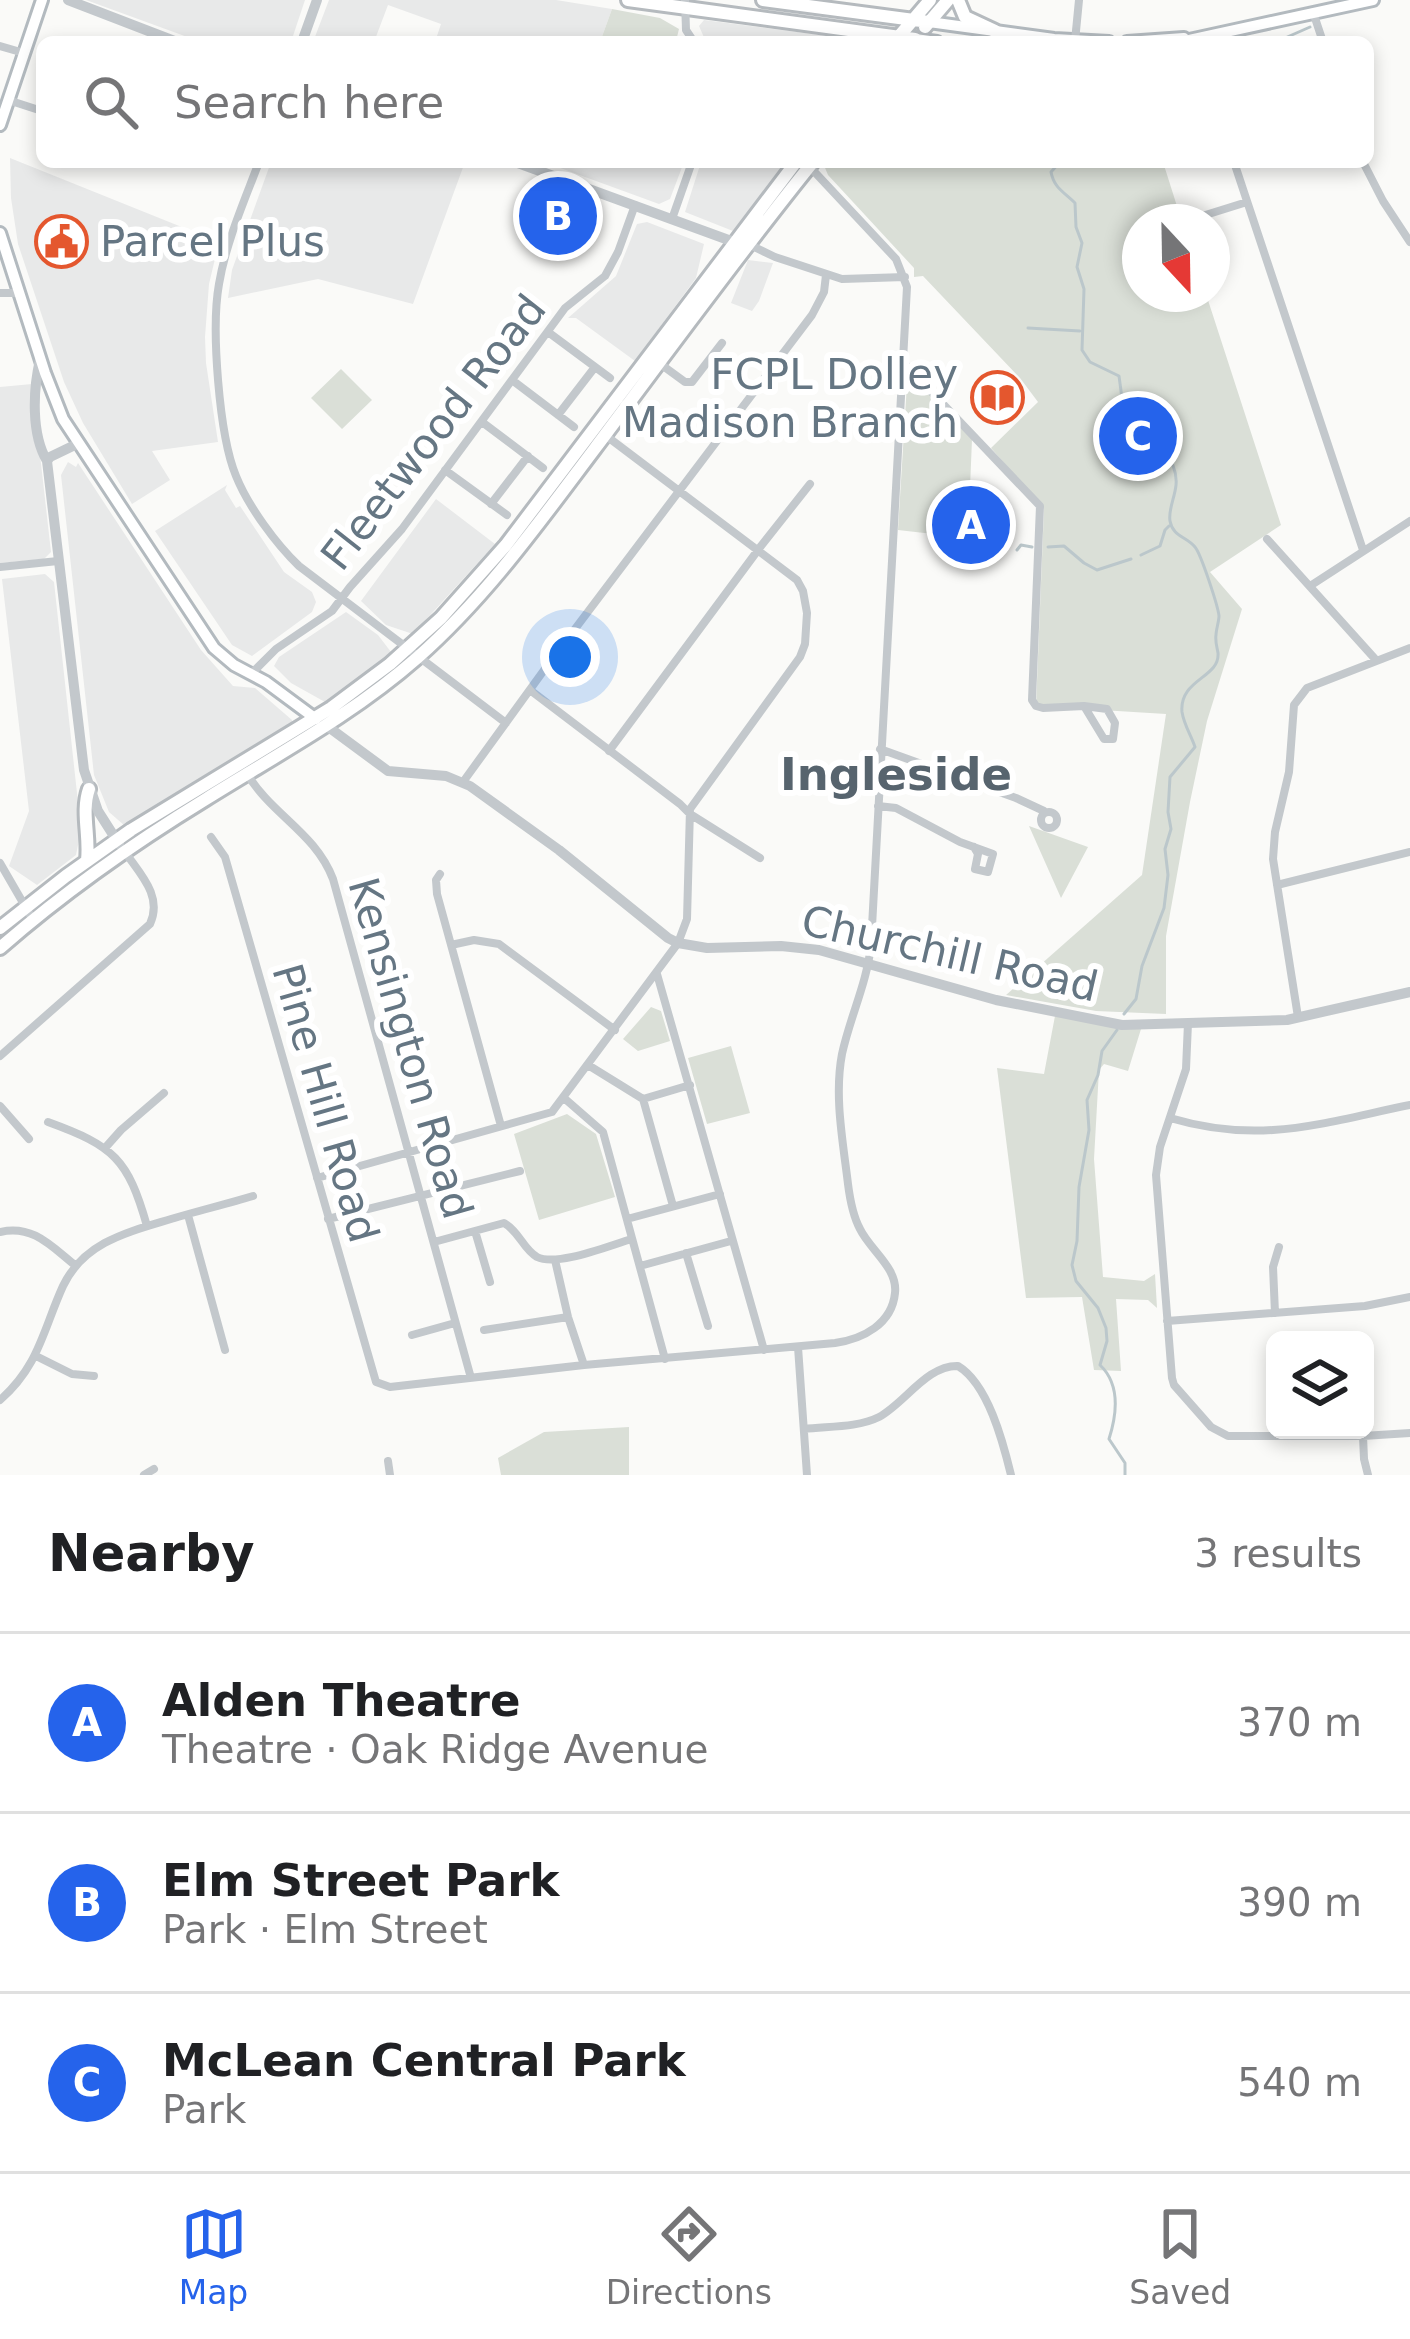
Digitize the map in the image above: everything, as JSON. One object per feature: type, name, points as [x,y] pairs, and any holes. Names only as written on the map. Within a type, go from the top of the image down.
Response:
[{"type":"main road","points":[[0,125],[42,0]]},
{"type":"main road","points":[[628,0],[685,4],[864,36]]},
{"type":"main road","points":[[764,0],[1031,36]]},
{"type":"main road","points":[[907,36],[930,0]]},
{"type":"main road","points":[[910,36],[948,0]]},
{"type":"main road","points":[[958,0],[965,17],[994,31]]},
{"type":"main road","points":[[1211,36],[1373,0]]},
{"type":"main road","points":[[413,652],[506,545],[802,168]]},
{"type":"main road","points":[[0,928],[30,913],[121,846],[321,722],[489,587],[659,363],[741,243],[797,182],[804,168]]},
{"type":"main road","points":[[0,232],[40,360],[77,444],[203,634],[226,659],[321,722]]},
{"type":"main road","points":[[87,860],[85,802],[89,789]]},
{"type":"main road","points":[[0,948],[87,860],[121,846]]},
{"type":"street","points":[[68,0],[161,36]]},
{"type":"street","points":[[304,36],[317,0]]},
{"type":"street","points":[[1076,36],[1079,0]]},
{"type":"street","points":[[685,4],[690,36]]},
{"type":"street","points":[[1313,12],[1321,36]]},
{"type":"street","points":[[0,46],[24,52]]},
{"type":"street","points":[[8,100],[36,109]]},
{"type":"street","points":[[257,168],[226,254],[216,305],[215,343],[230,455],[239,483],[280,546],[299,566],[506,722]]},
{"type":"street","points":[[532,168],[826,275],[853,281],[905,277]]},
{"type":"street","points":[[672,219],[690,168]]},
{"type":"street","points":[[471,1378],[848,1341],[869,1333],[890,1310],[896,1292],[888,1267],[864,1238],[854,1216],[839,1080],[869,964],[902,406],[905,277],[896,259],[811,168]]},
{"type":"street","points":[[1236,168],[1364,550]]},
{"type":"street","points":[[1366,168],[1410,242]]},
{"type":"street","points":[[1230,207],[1247,202]]},
{"type":"street","name":"Fleetwood Road","points":[[251,674],[276,649],[332,611],[402,529],[571,302],[608,272],[634,205]]},
{"type":"street","points":[[464,782],[812,315],[826,275]]},
{"type":"street","points":[[0,293],[18,293]]},
{"type":"street","points":[[548,332],[610,379]]},
{"type":"street","points":[[659,363],[692,382],[722,343]]},
{"type":"street","points":[[0,1056],[150,924],[155,912],[155,900],[100,816],[84,766],[61,561],[35,413],[40,360]]},
{"type":"street","points":[[904,363],[1040,506],[1032,700],[1042,707],[1084,706],[1107,710],[1115,723],[1113,739],[1104,739],[1084,706]]},
{"type":"street","points":[[558,415],[595,367]]},
{"type":"street","points":[[512,380],[574,427]]},
{"type":"street","points":[[902,406],[913,391],[933,393]]},
{"type":"street","points":[[482,422],[544,468]]},
{"type":"street","points":[[316,1178],[552,1112],[678,943],[687,919],[692,802],[800,657],[807,631],[803,591],[788,572],[605,435]]},
{"type":"street","points":[[47,461],[77,444]]},
{"type":"street","points":[[491,504],[528,456]]},
{"type":"street","points":[[445,470],[507,515]]},
{"type":"street","points":[[609,751],[810,484]]},
{"type":"street","points":[[1310,586],[1410,520]]},
{"type":"street","points":[[1267,539],[1376,660]]},
{"type":"street","points":[[0,567],[61,561]]},
{"type":"street","points":[[1299,1019],[1274,845],[1297,698],[1307,688],[1410,648]]},
{"type":"street","points":[[530,690],[690,814],[760,859]]},
{"type":"street","points":[[321,722],[388,771],[464,782],[678,943]]},
{"type":"street","points":[[880,749],[1044,812]]},
{"type":"street","name":"Kensington Road","points":[[243,768],[268,804],[318,848],[329,867],[471,1378]]},
{"type":"street","points":[[878,806],[896,808],[974,848]]},
{"type":"street","name":"Pine Hill Road","points":[[211,837],[225,857],[373,1377],[390,1387],[471,1378]]},
{"type":"street","points":[[1277,885],[1410,852]]},
{"type":"street","points":[[0,863],[30,913]]},
{"type":"street","points":[[440,874],[436,888],[502,1126]]},
{"type":"street","points":[[451,945],[474,940],[499,944],[615,1030]]},
{"type":"street","name":"Churchill Road","points":[[678,943],[799,947],[995,1000],[1122,1025],[1299,1019],[1410,992]]},
{"type":"street","points":[[657,974],[764,1350]]},
{"type":"street","points":[[1188,1022],[1186,1069],[1156,1174],[1172,1378],[1204,1421],[1219,1433],[1266,1438]]},
{"type":"street","points":[[588,1065],[643,1099],[673,1206]]},
{"type":"street","points":[[643,1099],[690,1085]]},
{"type":"street","points":[[105,1148],[164,1094]]},
{"type":"street","points":[[564,1098],[603,1132],[665,1359]]},
{"type":"street","points":[[1169,1118],[1209,1129],[1285,1130],[1410,1105]]},
{"type":"street","points":[[0,1106],[28,1139]]},
{"type":"street","points":[[48,1123],[105,1148],[130,1178],[147,1226]]},
{"type":"street","points":[[328,1219],[520,1171]]},
{"type":"street","points":[[627,1219],[720,1194]]},
{"type":"street","points":[[0,1400],[36,1356],[61,1290],[76,1266],[109,1239],[253,1196]]},
{"type":"street","points":[[188,1214],[225,1350]]},
{"type":"street","points":[[434,1241],[504,1223],[518,1233],[532,1254],[555,1260],[632,1239]]},
{"type":"street","points":[[475,1231],[490,1282]]},
{"type":"street","points":[[0,1232],[33,1233],[76,1266]]},
{"type":"street","points":[[640,1265],[732,1240]]},
{"type":"street","points":[[1275,1313],[1273,1267],[1279,1247]]},
{"type":"street","points":[[686,1253],[708,1325]]},
{"type":"street","points":[[555,1260],[584,1365]]},
{"type":"street","points":[[1167,1321],[1378,1305],[1410,1297]]},
{"type":"street","points":[[484,1330],[568,1317]]},
{"type":"street","points":[[412,1335],[455,1322]]},
{"type":"street","points":[[798,1347],[807,1475]]},
{"type":"street","points":[[36,1356],[72,1374],[94,1376]]},
{"type":"street","points":[[804,1429],[871,1420],[939,1369],[958,1366],[969,1373],[997,1424],[1011,1475]]},
{"type":"street","points":[[1374,1435],[1410,1433]]},
{"type":"street","points":[[1363,1439],[1369,1475]]},
{"type":"street","points":[[388,1461],[390,1475]]},
{"type":"street","points":[[144,1475],[154,1469]]},
{"type":"shaded area","points":[[86,0],[305,0],[293,36],[185,36]]},
{"type":"shaded area","points":[[329,0],[556,0],[612,9],[602,36],[437,36],[441,24],[388,5],[376,36],[315,36]]},
{"type":"shaded area","points":[[612,9],[660,18],[679,29],[677,36],[602,36]]},
{"type":"shaded area","points":[[704,20],[829,36],[703,36],[699,26]]},
{"type":"shaded area","points":[[10,158],[219,242],[209,284],[205,337],[218,442],[152,451],[170,480],[132,504],[64,382],[18,244]]},
{"type":"shaded area","points":[[269,168],[463,168],[413,304],[318,279],[228,298],[232,270]]},
{"type":"shaded area","points":[[560,168],[682,168],[670,199],[659,204]]},
{"type":"shaded area","points":[[699,168],[782,168],[769,191],[733,231],[685,212]]},
{"type":"shaded area","points":[[825,168],[1165,168],[1176,204],[1122,204],[1122,312],[1212,312],[1281,525],[1210,572],[1242,609],[1207,721],[1190,802],[1166,936],[1166,1014],[1096,1011],[1006,995],[1142,875],[1166,714],[1036,706],[1044,509],[991,448],[1038,402],[923,276],[914,277],[914,268]]},
{"type":"shaded area","points":[[546,182],[591,196],[570,247],[527,236]]},
{"type":"shaded area","points":[[647,222],[704,244],[696,278],[635,361],[576,318],[568,318],[616,276],[637,224]]},
{"type":"shaded area","points":[[748,260],[773,263],[752,311],[731,303]]},
{"type":"shaded area","points":[[908,367],[972,439],[968,538],[898,530]]},
{"type":"shaded area","points":[[341,369],[372,400],[342,429],[311,398]]},
{"type":"shaded area","points":[[32,384],[51,552],[44,559],[0,563],[0,387]]},
{"type":"shaded area","points":[[68,462],[76,467],[78,463],[201,650],[233,686],[255,688],[292,720],[292,727],[125,826],[109,812],[94,775],[61,475]]},
{"type":"shaded area","points":[[227,485],[225,490],[236,508],[240,506],[284,572],[312,592],[316,602],[312,612],[252,656],[232,645],[155,531]]},
{"type":"shaded area","points":[[436,499],[495,544],[413,634],[386,625],[361,601]]},
{"type":"shaded area","points":[[45,574],[54,582],[81,830],[76,855],[37,885],[9,866],[29,811],[2,579]]},
{"type":"shaded area","points":[[346,612],[378,635],[391,652],[325,702],[291,683],[274,666],[279,657]]},
{"type":"shaded area","points":[[1029,826],[1088,847],[1061,898]]},
{"type":"shaded area","points":[[651,1007],[661,1011],[670,1041],[638,1051],[623,1039]]},
{"type":"shaded area","points":[[1055,1016],[1141,1029],[1128,1071],[1104,1064],[1099,1070],[1094,1159],[1103,1277],[1144,1281],[1155,1274],[1157,1308],[1148,1300],[1116,1299],[1121,1371],[1094,1370],[1082,1297],[1026,1298],[997,1068],[1044,1074]]},
{"type":"shaded area","points":[[731,1046],[750,1113],[707,1124],[688,1058]]},
{"type":"shaded area","points":[[567,1114],[596,1134],[615,1197],[539,1220],[514,1134]]},
{"type":"shaded area","points":[[629,1427],[629,1475],[501,1475],[498,1458],[544,1432]]},
{"type":"waterway","points":[[1290,36],[1310,27]]},
{"type":"waterway","points":[[1055,168],[1052,177],[1075,203],[1082,243],[1077,267],[1084,289],[1082,350],[1090,362],[1119,376],[1124,413],[1150,435],[1172,464],[1176,485],[1170,521],[1198,552],[1219,616],[1217,661],[1183,701],[1183,717],[1195,747],[1170,777],[1164,908],[1142,966],[1136,999],[1124,1014]]},
{"type":"waterway","points":[[1028,328],[1080,331]]},
{"type":"waterway","points":[[1141,555],[1160,546],[1169,526]]},
{"type":"waterway","points":[[1017,550],[1021,545],[1032,547]]},
{"type":"waterway","points":[[1048,547],[1064,546],[1097,570],[1131,559]]},
{"type":"waterway","points":[[1117,1030],[1102,1051],[1087,1100],[1089,1130],[1072,1265],[1076,1281],[1098,1308],[1106,1328],[1100,1365],[1111,1381],[1115,1400],[1109,1439],[1125,1463],[1125,1475]]},
{"type":"place","name":"Elm Street Park","points":[[558,216]]},
{"type":"place","name":"Parcel Plus","points":[[61,241]]},
{"type":"place","name":"FCPL Dolley Madison Branch","points":[[997,398]]},
{"type":"place","name":"McLean Central Park","points":[[1138,436]]},
{"type":"place","name":"Alden Theatre","points":[[971,525]]},
{"type":"district","name":"Ingleside","points":[[896,774]]}]
